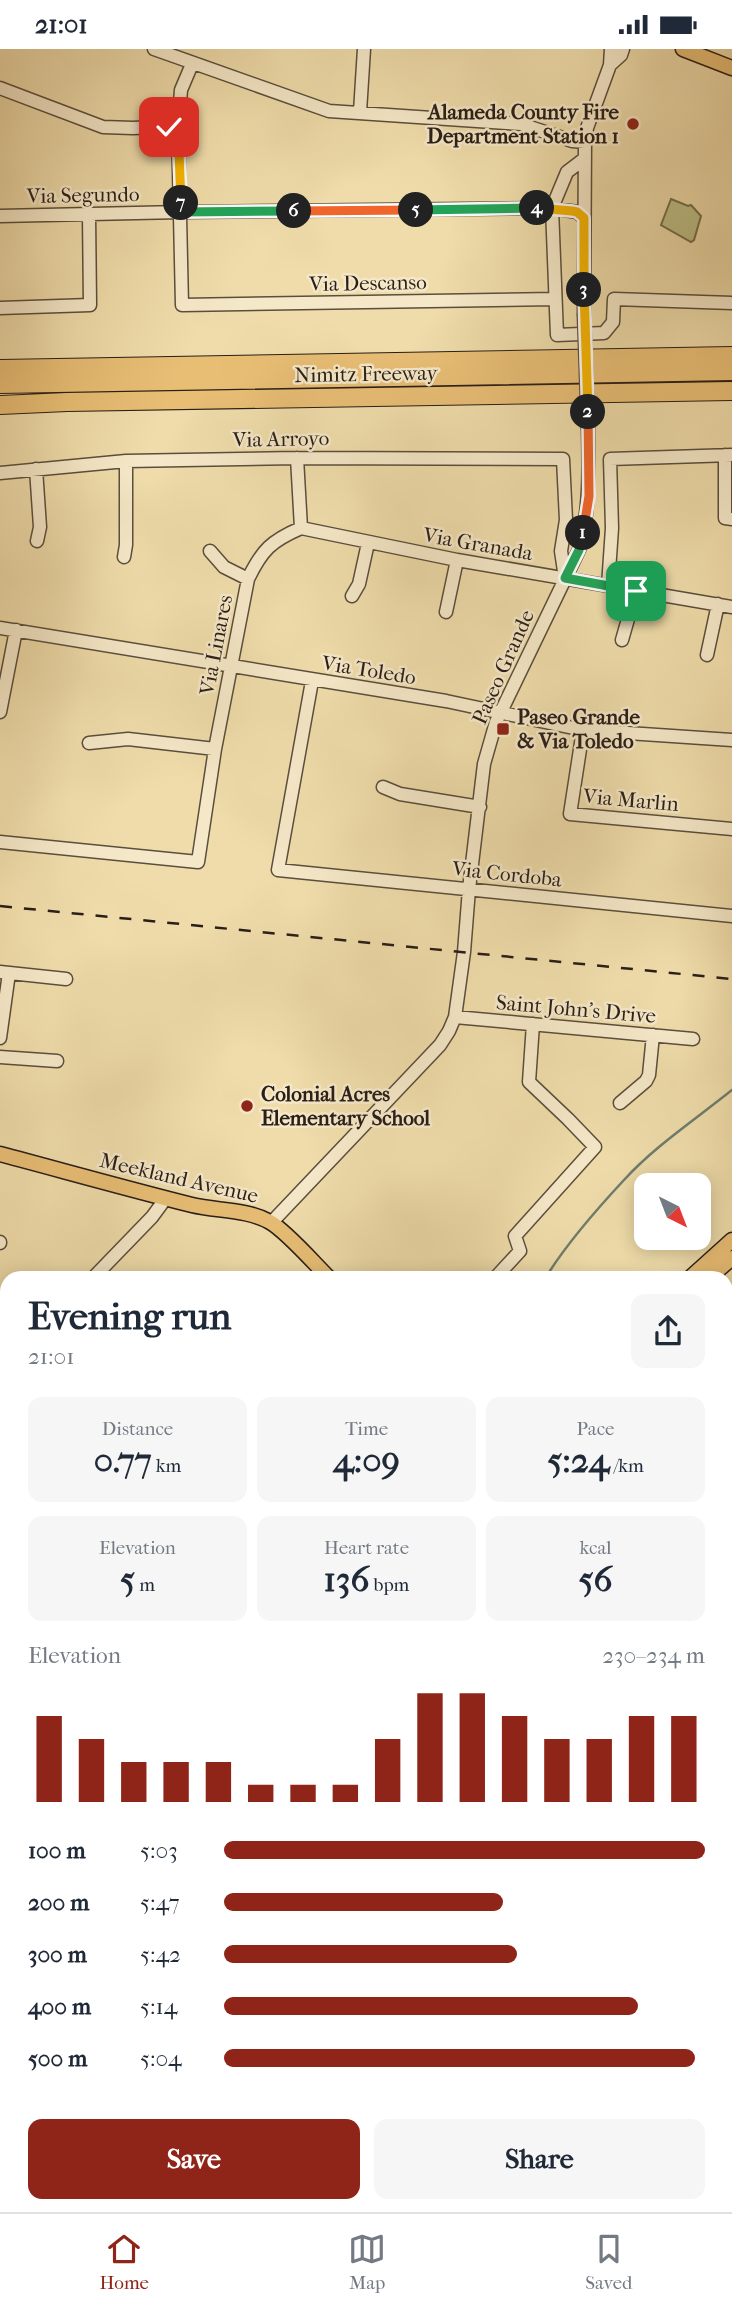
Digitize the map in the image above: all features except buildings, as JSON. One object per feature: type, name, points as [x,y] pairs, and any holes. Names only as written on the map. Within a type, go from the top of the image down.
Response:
[{"type":"highway","name":"Nimitz Freeway","points":[[0,369],[732,356]]},
{"type":"highway","points":[[0,384],[732,371]]},
{"type":"highway","name":"Nimitz Freeway","points":[[0,405],[95,401],[732,391]]},
{"type":"main road","points":[[683,49],[732,68]]},
{"type":"main road","name":"Meekland Avenue","points":[[0,1154],[204,1208],[247,1214],[271,1223],[322,1271]]},
{"type":"main road","points":[[698,1271],[732,1240]]},
{"type":"main road","points":[[717,1271],[732,1258]]},
{"type":"street","points":[[154,49],[329,111],[521,124],[572,141],[585,142]]},
{"type":"street","points":[[360,112],[364,49]]},
{"type":"street","name":"Paseo Grande","points":[[271,1223],[440,1045],[454,1017],[464,952],[484,764],[496,722],[579,550],[586,522],[589,496],[584,314],[584,159],[587,128],[610,65],[611,49]]},
{"type":"street","name":"Paseo Grande","points":[[610,65],[621,55],[623,49]]},
{"type":"street","points":[[181,212],[178,127],[181,90],[192,64]]},
{"type":"street","points":[[0,88],[103,127],[178,127]]},
{"type":"street","points":[[584,159],[567,172],[552,208],[557,335],[604,333],[613,321],[614,299],[732,303]]},
{"type":"street","name":"Via Segundo","points":[[0,216],[552,208],[577,212],[584,218]]},
{"type":"street","name":"Via Descanso","points":[[181,212],[181,305],[555,299]]},
{"type":"street","points":[[0,307],[90,305],[89,215]]},
{"type":"street","points":[[608,586],[612,528],[610,459],[729,455],[725,518],[732,519]]},
{"type":"street","points":[[297,458],[301,528]]},
{"type":"street","name":"Via Arroyo","points":[[0,473],[126,461],[297,458],[563,459],[566,520],[561,551],[565,578]]},
{"type":"street","points":[[124,557],[126,461]]},
{"type":"street","points":[[36,469],[40,527],[37,541]]},
{"type":"street","name":"Via Granada","points":[[301,528],[457,560],[732,607]]},
{"type":"street","name":"Via Linares","points":[[0,842],[198,862],[215,749],[248,579],[260,556],[277,539],[301,528]]},
{"type":"street","points":[[352,596],[359,584],[368,543]]},
{"type":"street","points":[[210,551],[224,568],[248,579]]},
{"type":"street","points":[[446,612],[457,560]]},
{"type":"street","points":[[622,640],[636,591]]},
{"type":"street","points":[[707,655],[718,604]]},
{"type":"street","name":"Via Toledo","points":[[0,628],[233,665],[312,681],[501,712],[583,730],[732,740]]},
{"type":"street","points":[[0,712],[16,631]]},
{"type":"street","name":"Via Cordoba","points":[[312,681],[278,870],[732,916]]},
{"type":"street","name":"Via Marlin","points":[[583,730],[570,814],[732,828]]},
{"type":"street","points":[[89,743],[128,739],[215,749]]},
{"type":"street","points":[[383,787],[400,794],[480,807]]},
{"type":"street","points":[[0,1038],[5,972],[66,979]]},
{"type":"street","name":"Saint John's Drive","points":[[454,1017],[693,1039]]},
{"type":"street","points":[[502,1271],[520,1251],[515,1236],[595,1147],[529,1082],[533,1024]]},
{"type":"street","points":[[620,1103],[646,1081],[649,1075],[653,1035]]},
{"type":"street","points":[[0,1057],[57,1061]]},
{"type":"street","points":[[99,1271],[152,1217],[166,1198]]},
{"type":"green space","points":[[671,199],[691,205],[701,216],[691,242],[661,225]]},
{"type":"waterway","points":[[550,1271],[582,1227],[636,1168],[662,1144],[732,1090]]},
{"type":"railway","points":[[0,906],[732,979]]},
{"type":"place","name":"Alameda County Fire Department Station 1","points":[[633,124]]},
{"type":"place","name":"Paseo Grande & Via Toledo","points":[[503,729]]},
{"type":"place","name":"Colonial Acres Elementary School","points":[[247,1106]]},
{"type":"route","points":[[169,127],[178,127],[181,212],[552,208],[577,212],[584,218],[589,496],[579,550],[565,578],[636,591]]}]
